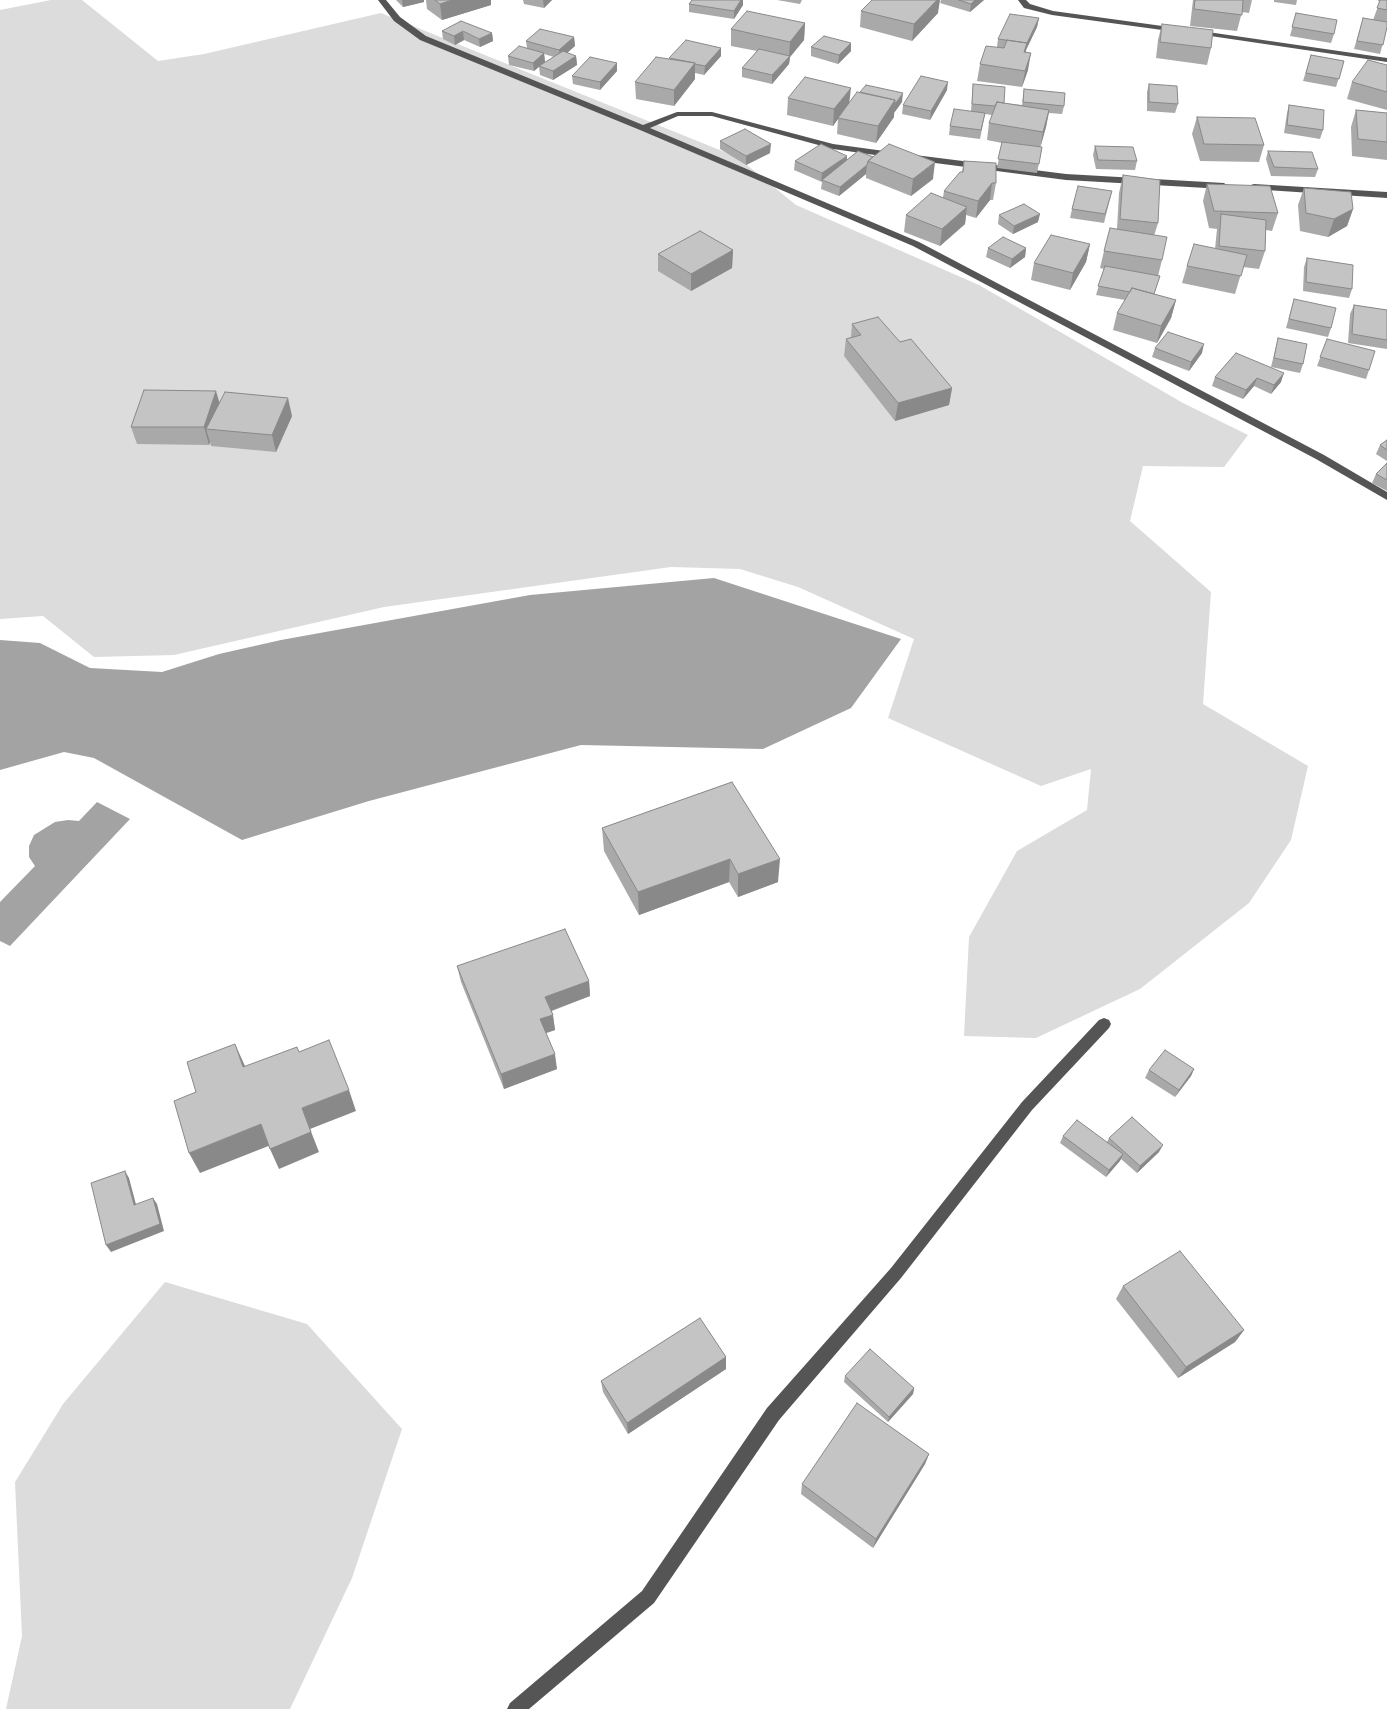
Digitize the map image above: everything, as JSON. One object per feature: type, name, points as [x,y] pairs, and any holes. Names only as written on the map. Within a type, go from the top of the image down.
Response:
[{"type":"street","points":[[382,0],[397,19],[423,38],[644,128],[916,244],[1320,457],[1387,497]]},
{"type":"street","points":[[1022,0],[1027,6],[1052,13],[1282,43],[1387,60]]},
{"type":"street","points":[[644,128],[677,114],[712,114],[833,146],[1066,177],[1320,189],[1387,195]]},
{"type":"street","points":[[516,1709],[648,1597],[773,1414],[896,1273],[1027,1106],[1104,1024]]},
{"type":"shaded area","points":[[51,0],[82,0],[158,61],[204,54],[381,13],[737,157],[796,205],[979,285],[1183,403],[1248,435],[1224,467],[1143,466],[1130,521],[1211,592],[1203,704],[1308,766],[1291,840],[1249,903],[1140,989],[1036,1038],[964,1036],[969,937],[1017,851],[1087,810],[1091,769],[1041,786],[888,718],[914,639],[798,587],[740,569],[671,567],[384,607],[174,655],[94,657],[43,616],[0,619],[0,10]]},
{"type":"shaded area","points":[[714,578],[901,639],[851,708],[763,749],[581,745],[369,801],[242,840],[94,758],[64,752],[0,770],[0,640],[40,643],[90,668],[162,672],[219,654],[281,640],[530,595]]},
{"type":"shaded area","points":[[97,802],[130,819],[10,946],[0,941],[0,902],[35,866],[29,857],[29,846],[34,835],[55,822],[79,821]]},
{"type":"shaded area","points":[[165,1282],[307,1324],[402,1429],[352,1578],[290,1709],[6,1709],[22,1636],[15,1482],[63,1404]]},
{"type":"building","points":[[435,0],[452,0],[440,4]]},
{"type":"building","points":[[692,0],[741,0],[734,11],[689,4]]},
{"type":"building","points":[[872,0],[937,0],[914,24],[861,11]]},
{"type":"building","points":[[959,0],[975,0],[971,4]]},
{"type":"building","points":[[1195,0],[1243,0],[1242,15],[1194,9]]},
{"type":"building","points":[[1380,0],[1387,0],[1387,10],[1377,8]]},
{"type":"building","points":[[747,11],[805,23],[790,42],[731,29]]},
{"type":"building","points":[[1296,13],[1337,20],[1334,34],[1292,27]]},
{"type":"building","points":[[1010,14],[1039,18],[1027,43],[998,39]]},
{"type":"building","points":[[1363,18],[1387,22],[1383,45],[1357,41]]},
{"type":"building","points":[[461,21],[492,33],[479,39],[463,31],[454,36],[442,31]]},
{"type":"building","points":[[1162,24],[1213,30],[1211,48],[1160,42]]},
{"type":"building","points":[[540,29],[574,37],[559,50],[526,41]]},
{"type":"building","points":[[824,36],[851,43],[839,55],[811,47]]},
{"type":"building","points":[[686,40],[721,48],[705,66],[669,58]]},
{"type":"building","points":[[1007,40],[1027,43],[1024,52],[1031,53],[1025,71],[980,64],[986,46],[1004,48]]},
{"type":"building","points":[[519,46],[544,53],[533,63],[508,56]]},
{"type":"building","points":[[759,49],[790,56],[772,75],[742,68]]},
{"type":"building","points":[[563,51],[576,56],[553,71],[539,66]]},
{"type":"building","points":[[1311,55],[1344,61],[1339,79],[1306,73]]},
{"type":"building","points":[[590,57],[617,63],[600,82],[572,76]]},
{"type":"building","points":[[656,57],[695,63],[674,90],[635,82]]},
{"type":"building","points":[[1368,60],[1387,65],[1387,92],[1352,82]]},
{"type":"building","points":[[921,76],[948,82],[931,111],[903,105]]},
{"type":"building","points":[[805,77],[851,88],[834,109],[788,98]]},
{"type":"building","points":[[973,84],[1005,87],[1004,103],[997,102],[995,106],[972,104]]},
{"type":"building","points":[[1149,84],[1177,86],[1178,104],[1149,102]]},
{"type":"building","points":[[866,85],[903,93],[895,104],[895,100],[860,92]]},
{"type":"building","points":[[1024,89],[1065,93],[1064,106],[1023,102]]},
{"type":"building","points":[[857,92],[895,100],[878,126],[838,118]]},
{"type":"building","points":[[997,102],[1049,110],[1043,132],[989,123]]},
{"type":"building","points":[[1289,105],[1324,110],[1323,130],[1287,125]]},
{"type":"building","points":[[954,109],[985,113],[981,130],[950,126]]},
{"type":"building","points":[[1356,110],[1387,113],[1387,142],[1358,139]]},
{"type":"building","points":[[1197,117],[1255,118],[1264,145],[1204,144]]},
{"type":"building","points":[[745,129],[771,144],[746,156],[720,141]]},
{"type":"building","points":[[1002,142],[1042,147],[1039,164],[998,159]]},
{"type":"building","points":[[821,144],[847,156],[822,173],[795,161]]},
{"type":"building","points":[[889,144],[935,162],[913,179],[868,161]]},
{"type":"building","points":[[1095,146],[1133,147],[1137,161],[1098,160]]},
{"type":"building","points":[[858,151],[873,157],[868,161],[867,165],[840,187],[822,180]]},
{"type":"building","points":[[1268,151],[1312,152],[1318,169],[1274,167]]},
{"type":"building","points":[[964,161],[996,163],[996,183],[992,183],[978,201],[944,191],[960,172],[963,172]]},
{"type":"building","points":[[1123,175],[1160,180],[1158,223],[1120,219]]},
{"type":"building","points":[[1207,184],[1270,186],[1278,213],[1214,211]]},
{"type":"building","points":[[1078,186],[1112,191],[1105,214],[1072,209]]},
{"type":"building","points":[[1304,188],[1351,192],[1353,209],[1334,219],[1306,213]]},
{"type":"building","points":[[931,193],[967,207],[942,229],[906,215]]},
{"type":"building","points":[[1024,204],[1040,214],[1014,226],[999,215]]},
{"type":"building","points":[[1221,214],[1266,220],[1265,251],[1219,246]]},
{"type":"building","points":[[1110,228],[1167,237],[1162,260],[1104,251]]},
{"type":"building","points":[[700,231],[733,250],[691,274],[658,254]]},
{"type":"building","points":[[1051,235],[1090,244],[1073,273],[1034,263]]},
{"type":"building","points":[[1003,237],[1026,248],[1012,259],[988,248]]},
{"type":"building","points":[[1194,244],[1247,255],[1241,276],[1187,266]]},
{"type":"building","points":[[1307,258],[1353,265],[1352,289],[1306,282]]},
{"type":"building","points":[[1105,266],[1160,276],[1154,294],[1132,288],[1130,292],[1098,286]]},
{"type":"building","points":[[1132,288],[1176,300],[1161,326],[1117,313]]},
{"type":"building","points":[[1294,299],[1336,308],[1331,328],[1289,319]]},
{"type":"building","points":[[1354,305],[1387,310],[1387,340],[1352,334]]},
{"type":"building","points":[[878,317],[900,342],[911,339],[952,388],[898,403],[846,339],[861,335],[852,324]]},
{"type":"building","points":[[1168,332],[1204,344],[1191,362],[1155,348]]},
{"type":"building","points":[[1278,338],[1307,344],[1303,364],[1274,358]]},
{"type":"building","points":[[1327,339],[1375,351],[1369,370],[1320,357]]},
{"type":"building","points":[[1236,353],[1284,373],[1274,385],[1257,378],[1246,390],[1215,377]]},
{"type":"building","points":[[144,390],[216,391],[204,427],[131,427]]},
{"type":"building","points":[[225,392],[288,398],[272,435],[206,429]]},
{"type":"building","points":[[1387,440],[1387,450],[1380,445]]},
{"type":"building","points":[[1387,463],[1387,480],[1376,474]]},
{"type":"building","points":[[732,782],[780,859],[738,874],[730,859],[638,892],[602,828]]},
{"type":"building","points":[[565,929],[589,981],[545,997],[553,1015],[540,1019],[555,1054],[501,1074],[457,966]]},
{"type":"building","points":[[329,1040],[349,1090],[302,1108],[311,1132],[270,1149],[261,1124],[189,1153],[174,1101],[196,1092],[187,1062],[235,1044],[243,1067],[297,1047],[299,1052]]},
{"type":"building","points":[[1165,1050],[1194,1069],[1179,1090],[1149,1070]]},
{"type":"building","points":[[1132,1117],[1163,1145],[1140,1166],[1109,1138]]},
{"type":"building","points":[[1077,1120],[1123,1154],[1109,1170],[1063,1136]]},
{"type":"building","points":[[125,1171],[134,1205],[153,1198],[160,1224],[106,1245],[91,1183]]},
{"type":"building","points":[[1180,1251],[1244,1330],[1186,1367],[1123,1286]]},
{"type":"building","points":[[700,1318],[726,1357],[627,1423],[601,1381]]},
{"type":"building","points":[[870,1349],[914,1388],[889,1417],[845,1376]]},
{"type":"building","points":[[857,1403],[929,1454],[876,1539],[802,1484]]}]
